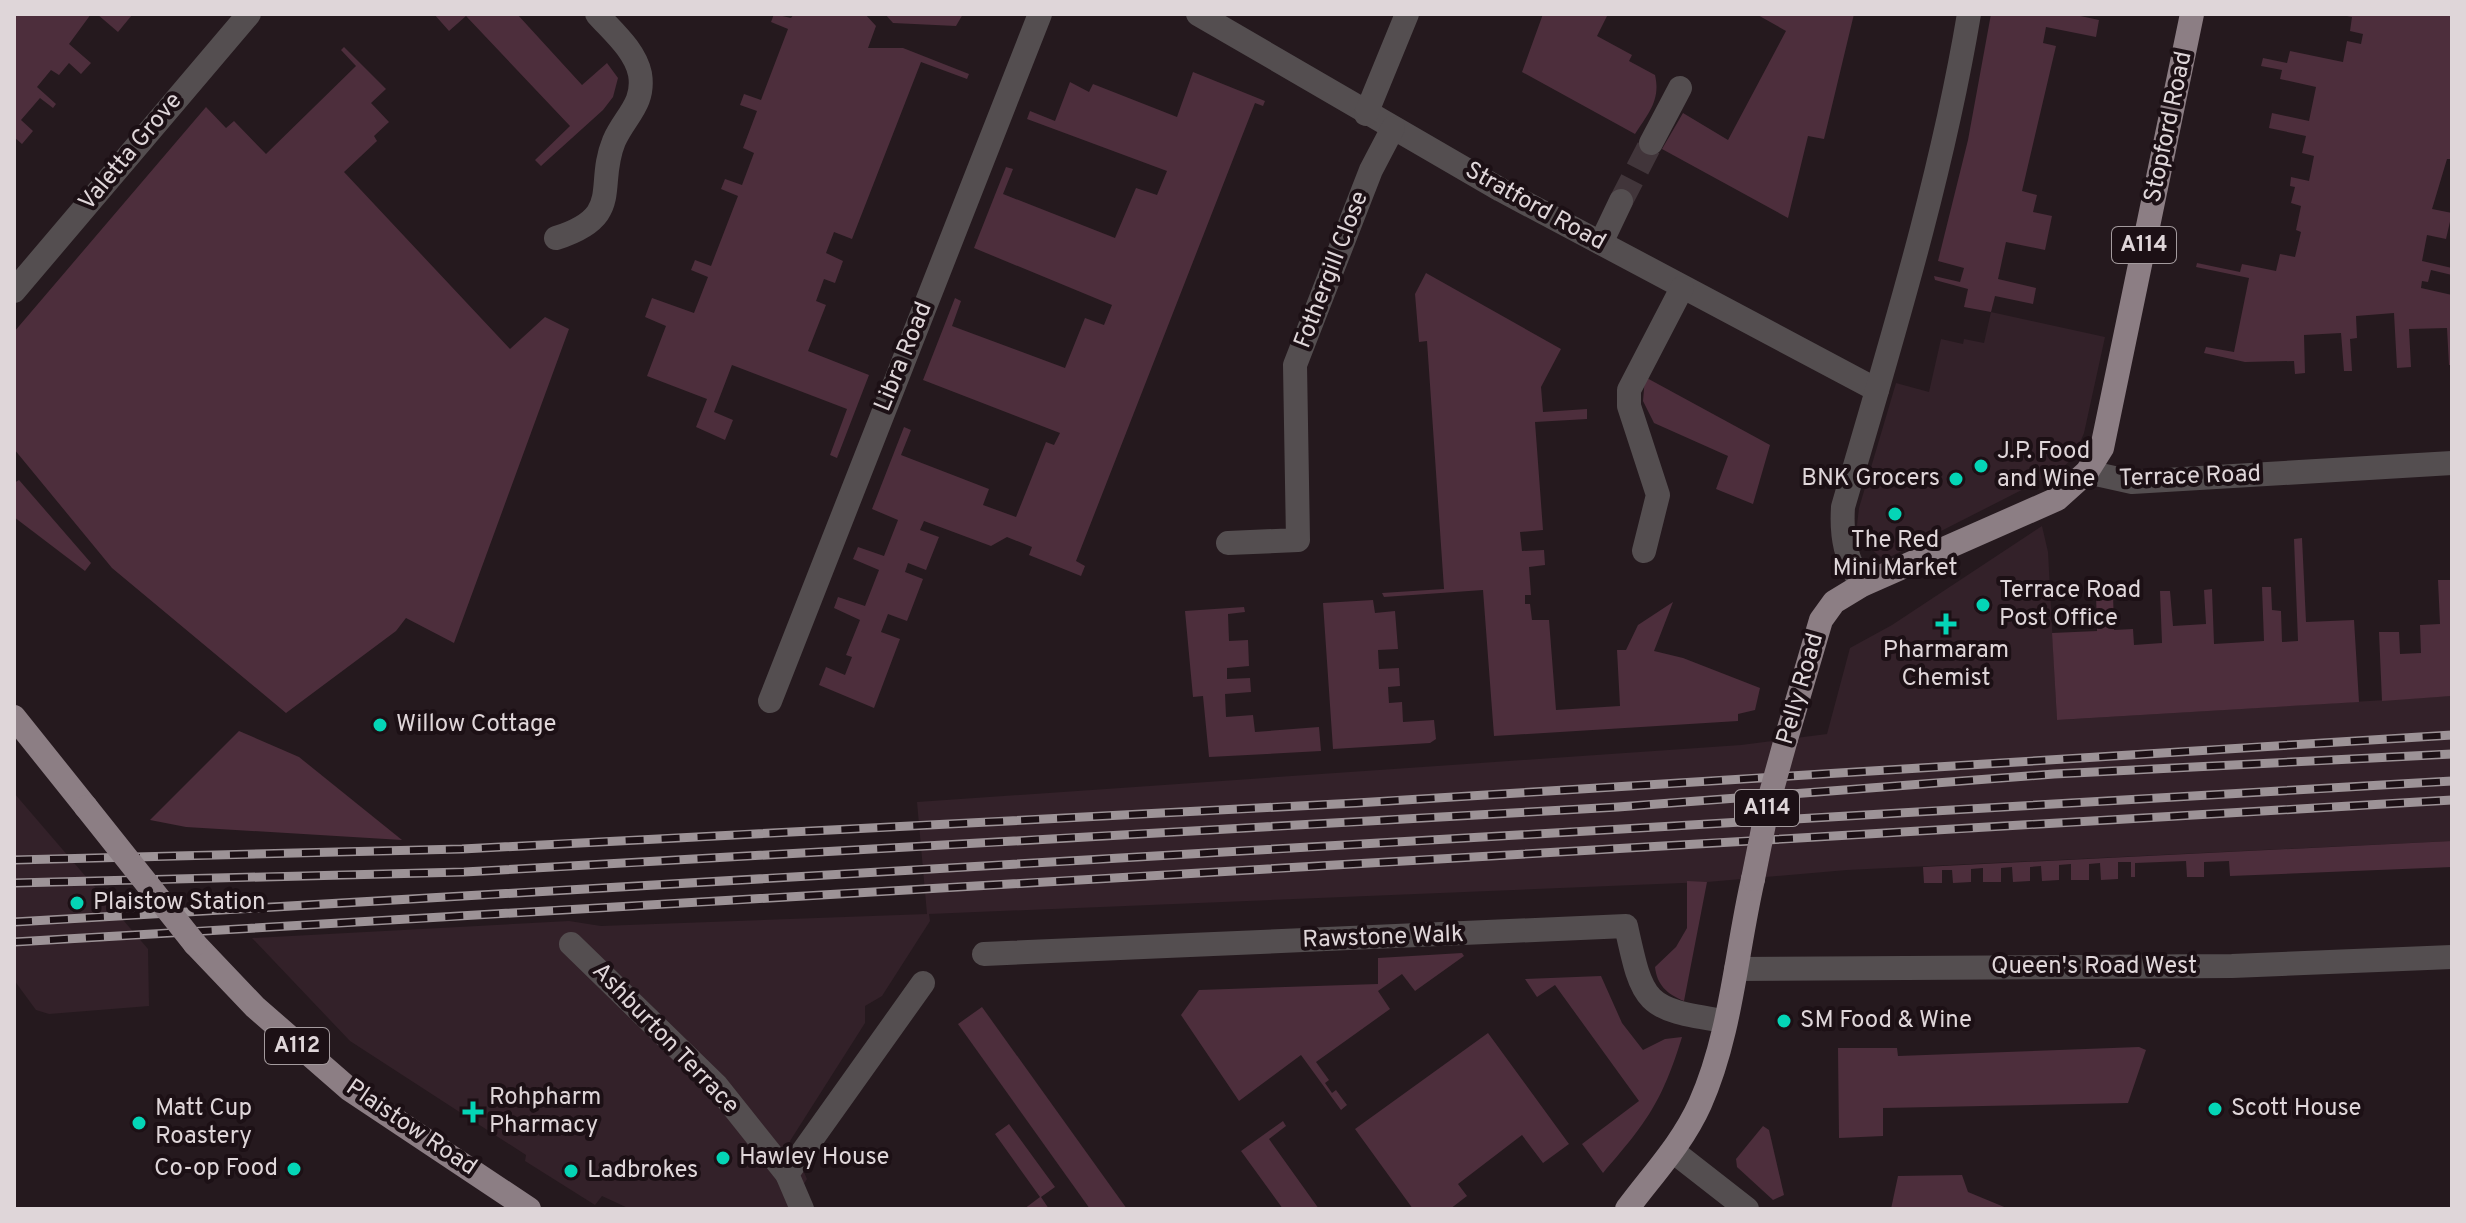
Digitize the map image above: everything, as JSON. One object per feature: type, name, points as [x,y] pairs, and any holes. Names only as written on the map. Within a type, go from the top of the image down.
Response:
[{"type":"main road","name":"Stopford Road","points":[[2087,472],[2102,448],[2192,14]]},
{"type":"main road","name":"Terrace Road","points":[[1862,585],[2057,499],[2087,472]]},
{"type":"main road","name":"Pelly Road","points":[[1674,1152],[1700,1105],[1714,1068],[1768,804],[1821,620],[1834,602],[1862,585]]},
{"type":"main road","name":"Plaistow Road","points":[[14,717],[195,944],[255,1007],[349,1089],[529,1209]]},
{"type":"main road","name":"A114","points":[[1627,1209],[1674,1152]]},
{"type":"street","name":"Valetta Grove","points":[[14,291],[249,14]]},
{"type":"street","points":[[556,238],[589,222],[601,207],[609,188],[615,140],[638,105],[642,87],[633,57],[597,14]]},
{"type":"street","name":"Libra Road","points":[[770,701],[1040,14]]},
{"type":"street","name":"Stratford Road","points":[[1198,14],[1366,114],[1682,288],[1877,390]]},
{"type":"street","points":[[1366,114],[1407,14]]},
{"type":"street","points":[[1862,585],[1849,564],[1841,536],[1843,507],[1914,257],[1961,61],[1969,14]]},
{"type":"street","points":[[1651,143],[1680,88]]},
{"type":"street","name":"Fothergill Close","points":[[1228,543],[1298,540],[1295,365],[1371,170],[1393,128]]},
{"type":"street","points":[[1601,243],[1621,201]]},
{"type":"street","points":[[1644,551],[1658,495],[1629,406],[1629,390],[1682,288]]},
{"type":"street","name":"Terrace Road","points":[[2087,472],[2132,482],[2452,463]]},
{"type":"street","name":"Rawstone Walk","points":[[984,954],[1626,926],[1635,967],[1645,991],[1657,1004],[1670,1013],[1724,1021]]},
{"type":"street","name":"Ashburton Terrace","points":[[571,944],[716,1085],[787,1174],[802,1209]]},
{"type":"street","name":"Queen's Road West","points":[[1736,969],[2232,966],[2452,957]]},
{"type":"street","points":[[787,1174],[923,983]]},
{"type":"street","points":[[1674,1152],[1747,1209]]},
{"type":"shaded area","points":[[14,14],[91,14],[69,44],[91,63],[81,74],[69,63],[59,75],[51,70],[37,87],[56,104],[53,108],[40,98],[21,120],[33,131],[22,144],[14,137]]},
{"type":"shaded area","points":[[97,14],[132,14],[132,15],[118,32]]},
{"type":"shaded area","points":[[434,14],[517,14],[582,85],[607,63],[618,78],[613,97],[603,110],[541,166],[535,160],[570,126],[466,16],[449,31]]},
{"type":"shaded area","points":[[774,14],[791,18],[794,14],[865,14],[876,26],[868,48],[903,48],[969,74],[967,79],[921,62],[852,239],[834,232],[826,253],[843,261],[835,283],[824,279],[816,301],[826,305],[808,351],[869,375],[837,458],[830,455],[847,409],[732,365],[714,412],[733,420],[725,440],[696,427],[707,399],[647,376],[666,326],[645,317],[652,298],[694,313],[708,277],[691,270],[695,260],[711,266],[738,196],[721,189],[725,179],[742,185],[754,153],[743,148],[757,111],[740,105],[744,94],[761,100],[788,29],[771,22]]},
{"type":"shaded area","points":[[885,14],[963,14],[956,26],[893,23]]},
{"type":"shaded area","points":[[1543,14],[1608,14],[1597,36],[1632,55],[1629,61],[1655,75],[1655,99],[1635,134],[1522,72]]},
{"type":"shaded area","points":[[1756,14],[1854,14],[1824,139],[1808,136],[1788,218],[1662,149],[1683,113],[1728,140],[1786,31]]},
{"type":"shaded area","points":[[1991,14],[2071,14],[2099,20],[2096,37],[2046,27],[2043,43],[2056,46],[2022,191],[2037,195],[2033,212],[2052,216],[2045,250],[2006,242],[1998,279],[2036,288],[2033,304],[1995,296],[1991,312],[1964,307],[1968,289],[1935,280],[1934,276],[1960,282],[1964,268],[1938,261],[1968,140]]},
{"type":"shaded area","points":[[2337,14],[2452,14],[2452,159],[2447,159],[2432,209],[2452,213],[2446,239],[2427,235],[2422,261],[2452,268],[2452,275],[2431,270],[2428,282],[2422,281],[2421,288],[2452,295],[2452,365],[2449,365],[2447,328],[2409,329],[2411,367],[2397,368],[2394,313],[2356,316],[2357,338],[2350,339],[2352,371],[2344,371],[2341,333],[2304,335],[2305,373],[2295,374],[2294,361],[2245,362],[2204,353],[2206,347],[2234,352],[2249,278],[2196,267],[2197,263],[2240,272],[2242,264],[2276,271],[2280,254],[2295,257],[2301,232],[2296,230],[2301,206],[2291,203],[2295,187],[2290,186],[2291,177],[2309,181],[2314,156],[2302,153],[2306,136],[2269,128],[2272,113],[2309,121],[2316,87],[2280,79],[2282,70],[2261,66],[2263,58],[2287,63],[2290,51],[2343,62],[2347,41],[2361,44],[2363,34],[2350,31],[2352,17]]},
{"type":"shaded area","points":[[344,47],[386,89],[371,103],[389,122],[374,136],[377,141],[344,172],[510,349],[545,317],[569,329],[454,643],[406,618],[396,631],[286,713],[112,568],[14,449],[14,332],[206,107],[226,128],[234,121],[266,154],[356,66],[341,50]]},
{"type":"shaded area","points":[[1193,72],[1265,101],[1263,106],[1255,103],[1076,561],[1085,566],[1081,576],[1029,555],[1032,547],[1007,537],[991,546],[924,521],[920,530],[939,537],[926,570],[908,563],[905,572],[923,579],[907,621],[888,614],[881,632],[900,639],[874,708],[819,685],[826,667],[845,675],[852,657],[846,655],[860,620],[834,608],[838,597],[865,606],[879,570],[853,559],[858,547],[884,556],[898,520],[872,509],[904,427],[911,430],[901,455],[989,489],[983,505],[1016,517],[1046,442],[1054,445],[1060,433],[923,380],[955,298],[961,301],[952,326],[1065,368],[1085,318],[1104,325],[1112,305],[974,248],[1006,167],[1013,169],[1003,194],[1115,238],[1136,188],[1157,195],[1167,171],[1027,119],[1030,111],[1055,121],[1070,82],[1089,92],[1093,84],[1177,117]]},
{"type":"shaded area","points":[[1426,273],[1561,349],[1541,387],[1543,412],[1587,409],[1587,419],[1535,422],[1543,530],[1520,532],[1522,551],[1544,550],[1545,565],[1529,567],[1531,595],[1525,595],[1525,604],[1530,604],[1532,620],[1549,620],[1556,710],[1620,706],[1617,650],[1626,650],[1638,625],[1673,602],[1654,651],[1683,658],[1760,688],[1755,710],[1738,714],[1738,721],[1494,736],[1483,590],[1384,597],[1382,593],[1444,589],[1427,341],[1419,342],[1415,294]]},
{"type":"shaded area","points":[[1991,312],[2105,337],[2084,433],[2074,457],[2059,471],[1890,557],[1882,558],[1865,544],[1857,525],[1859,508],[1896,383],[1929,392],[1941,339],[1963,344],[1964,339],[1984,343]]},
{"type":"shaded area","points":[[1645,377],[1770,445],[1753,504],[1716,489],[1728,456],[1654,423],[1643,401]]},
{"type":"shaded area","points":[[19,480],[91,563],[85,571],[14,517],[14,483]]},
{"type":"shaded area","points":[[2042,526],[2048,552],[2057,720],[2452,696],[2452,841],[1847,870],[1707,882],[929,914],[930,921],[882,996],[865,1006],[865,1023],[790,1141],[807,1179],[788,1209],[630,1209],[602,1196],[595,1205],[525,1161],[526,1155],[350,1041],[252,938],[569,921],[601,926],[927,914],[917,802],[1741,745],[1827,734],[1850,648],[1892,625]]},
{"type":"shaded area","points":[[2302,538],[2306,622],[2354,620],[2359,702],[2057,720],[2052,633],[2097,631],[2096,594],[2113,593],[2114,630],[2133,629],[2134,645],[2162,643],[2160,591],[2170,591],[2173,626],[2206,624],[2204,590],[2212,589],[2214,644],[2264,641],[2262,587],[2271,587],[2272,610],[2281,611],[2282,642],[2298,641],[2294,539]]},
{"type":"shaded area","points":[[2450,574],[2452,696],[2382,701],[2379,632],[2399,632],[2400,654],[2421,653],[2420,625],[2440,624],[2438,580],[2450,580]]},
{"type":"shaded area","points":[[1373,600],[1375,613],[1395,611],[1398,649],[1378,650],[1379,669],[1399,668],[1400,686],[1388,687],[1389,703],[1402,702],[1403,722],[1434,720],[1436,739],[1430,743],[1333,749],[1323,603]]},
{"type":"shaded area","points":[[1244,607],[1245,612],[1228,614],[1229,641],[1248,640],[1249,666],[1227,668],[1227,679],[1250,678],[1251,692],[1225,694],[1226,717],[1253,715],[1255,732],[1319,727],[1321,751],[1209,757],[1203,696],[1193,697],[1185,611]]},
{"type":"shaded area","points":[[239,731],[299,757],[402,840],[186,827],[150,820]]},
{"type":"shaded area","name":"Plaistow Station","points":[[14,793],[148,949],[149,1006],[49,1014],[36,1010],[14,980]]},
{"type":"shaded area","points":[[2452,841],[2452,867],[2230,876],[2229,861],[2204,862],[2204,877],[2187,877],[2186,861],[2135,863],[2135,877],[2131,877],[2131,862],[2118,862],[2118,879],[2101,880],[2100,863],[2089,864],[2089,880],[2071,880],[2071,864],[2059,865],[2059,880],[2042,881],[2041,866],[2030,867],[2030,881],[2013,882],[2012,867],[2001,868],[2001,882],[1983,882],[1983,868],[1971,869],[1971,882],[1953,883],[1952,870],[1942,870],[1942,883],[1924,883],[1923,867]]},
{"type":"shaded area","points":[[1687,881],[1707,882],[1684,1001],[1664,988],[1655,967],[1676,947],[1687,928]]},
{"type":"shaded area","points":[[1462,953],[1464,956],[1415,991],[1402,974],[1378,991],[1390,1009],[1316,1062],[1329,1080],[1325,1083],[1332,1093],[1336,1090],[1347,1105],[1341,1110],[1301,1055],[1239,1101],[1181,1015],[1199,990],[1378,984],[1378,958]]},
{"type":"shaded area","points":[[1601,976],[1622,1023],[1643,1050],[1665,1039],[1682,1037],[1652,1110],[1603,1173],[1582,1144],[1639,1101],[1555,985],[1537,997],[1525,979]]},
{"type":"shaded area","points":[[982,1007],[1127,1209],[1090,1209],[958,1024]]},
{"type":"shaded area","points":[[1488,1033],[1569,1144],[1543,1163],[1522,1135],[1458,1184],[1467,1196],[1450,1209],[1413,1209],[1355,1129]]},
{"type":"shaded area","points":[[2139,1047],[2146,1050],[2128,1103],[1883,1108],[1883,1136],[1839,1138],[1838,1048],[1897,1048],[1898,1056]]},
{"type":"shaded area","points":[[1283,1121],[1286,1126],[1269,1139],[1319,1209],[1283,1209],[1241,1151]]},
{"type":"shaded area","points":[[1009,1124],[1055,1187],[1041,1197],[1049,1209],[1024,1209],[1040,1197],[995,1134]]},
{"type":"shaded area","points":[[1763,1126],[1769,1130],[1784,1195],[1773,1200],[1737,1167],[1736,1159]]},
{"type":"shaded area","points":[[1962,1175],[1968,1192],[2009,1209],[1891,1209],[1898,1176]]},
{"type":"tunnel","points":[[1621,201],[1651,143]]},
{"type":"railway","points":[[14,860],[462,849],[1356,803],[2452,735]]},
{"type":"railway","points":[[14,883],[464,872],[1618,807],[2054,774],[2452,754]]},
{"type":"railway","points":[[14,922],[2452,781]]},
{"type":"railway","points":[[14,942],[2452,800]]},
{"type":"place","name":"J.P. Food and Wine","points":[[1981,466]]},
{"type":"place","name":"BNK Grocers","points":[[1956,479]]},
{"type":"place","name":"The Red Mini Market","points":[[1895,514]]},
{"type":"place","name":"Terrace Road Post Office","points":[[1983,605]]},
{"type":"place","name":"Pharmaram Chemist","points":[[1946,624]]},
{"type":"place","name":"Willow Cottage","points":[[380,725]]},
{"type":"place","name":"Plaistow Station","points":[[77,903]]},
{"type":"place","name":"SM Food & Wine","points":[[1784,1021]]},
{"type":"place","name":"Scott House","points":[[2215,1109]]},
{"type":"place","name":"Rohpharm Pharmacy","points":[[473,1112]]},
{"type":"place","name":"Matt Cup Roastery","points":[[139,1123]]},
{"type":"place","name":"Hawley House","points":[[723,1158]]},
{"type":"place","name":"Co-op Food","points":[[294,1169]]},
{"type":"place","name":"Ladbrokes","points":[[571,1171]]}]
